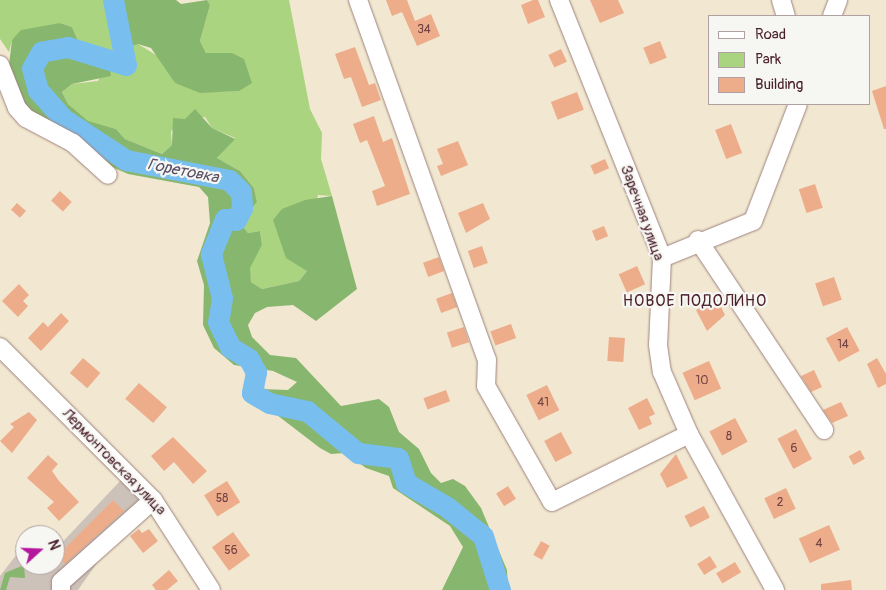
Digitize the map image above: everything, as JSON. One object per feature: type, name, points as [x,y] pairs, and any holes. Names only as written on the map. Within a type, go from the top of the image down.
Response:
[{"type":"street","points":[[358,0],[487,360],[486,386],[552,502],[689,434]]},
{"type":"street","name":"Заречная улица","points":[[559,0],[662,258],[658,345],[662,372],[689,434],[775,590]]},
{"type":"street","points":[[781,0],[786,15]]},
{"type":"street","points":[[832,15],[838,0]]},
{"type":"street","points":[[0,65],[17,108],[26,118],[73,143],[108,176]]},
{"type":"street","points":[[662,258],[698,240],[753,221],[798,105]]},
{"type":"street","points":[[698,240],[824,430]]},
{"type":"street","name":"Лермонтовская улица","points":[[0,347],[153,500],[211,590]]},
{"type":"street","points":[[61,590],[61,582],[153,500]]},
{"type":"shaded area","points":[[121,480],[148,510],[114,539],[78,590],[0,590],[0,576],[15,557],[15,575],[65,575],[65,539]]},
{"type":"green space","points":[[0,0],[106,0],[106,10],[138,44],[161,58],[175,83],[213,92],[239,91],[232,53],[206,53],[200,41],[210,5],[207,0],[289,0],[310,109],[322,133],[321,159],[332,196],[318,195],[299,262],[307,271],[299,281],[262,289],[251,282],[249,268],[262,245],[260,231],[248,233],[240,223],[257,202],[254,188],[240,171],[217,158],[235,138],[212,128],[205,117],[185,119],[171,131],[172,145],[162,154],[125,139],[116,129],[88,122],[68,104],[62,92],[72,84],[98,81],[108,59],[83,52],[72,27],[60,23],[12,40],[9,52],[0,39]]},
{"type":"green space","points":[[106,0],[176,0],[181,4],[207,0],[210,5],[200,41],[206,53],[232,53],[244,59],[252,83],[239,91],[200,93],[175,83],[151,48],[138,44],[119,50]]},
{"type":"green space","points":[[60,23],[72,27],[83,52],[108,59],[111,76],[72,84],[62,92],[68,104],[88,121],[116,129],[125,139],[162,154],[172,145],[173,118],[185,119],[195,109],[212,128],[235,139],[217,158],[240,171],[254,188],[257,202],[240,223],[248,233],[260,231],[262,245],[250,268],[251,282],[262,289],[299,281],[307,271],[286,258],[273,220],[282,209],[305,200],[332,196],[357,289],[316,321],[293,305],[267,307],[255,313],[248,325],[252,337],[270,355],[296,358],[341,406],[379,399],[389,407],[399,432],[419,449],[431,473],[441,483],[453,479],[465,486],[481,508],[507,570],[508,590],[442,590],[463,547],[450,526],[393,488],[389,476],[366,468],[345,453],[331,454],[320,448],[260,402],[261,389],[288,390],[297,382],[273,371],[234,365],[214,348],[203,325],[204,285],[197,261],[210,223],[208,197],[199,187],[128,174],[101,162],[28,111],[9,65],[12,40],[21,30]]},
{"type":"green space","points":[[15,569],[15,575],[25,575],[25,578],[10,577],[6,590],[0,590],[5,573]]},
{"type":"building","points":[[386,0],[407,0],[415,21],[431,14],[440,36],[417,46],[402,12],[392,16]]},
{"type":"building","points":[[538,0],[545,17],[528,24],[521,5]]},
{"type":"building","points":[[590,0],[618,0],[624,13],[600,23]]},
{"type":"building","points":[[660,41],[667,58],[650,64],[643,48]]},
{"type":"building","points":[[355,47],[369,85],[375,83],[381,100],[362,107],[351,77],[344,79],[335,54]]},
{"type":"building","points":[[561,49],[567,62],[554,68],[548,55]]},
{"type":"building","points":[[886,86],[886,129],[884,129],[872,91]]},
{"type":"building","points":[[577,92],[584,110],[558,120],[551,102]]},
{"type":"building","points":[[374,116],[383,142],[392,138],[410,194],[377,206],[372,191],[385,186],[367,140],[360,143],[353,124]]},
{"type":"building","points":[[731,124],[742,153],[726,159],[715,130]]},
{"type":"building","points":[[458,141],[468,165],[441,176],[437,166],[443,164],[437,149]]},
{"type":"building","points":[[605,159],[609,168],[594,175],[590,166]]},
{"type":"building","points":[[815,184],[823,208],[807,213],[799,189]]},
{"type":"building","points":[[60,191],[72,202],[63,211],[51,201]]},
{"type":"building","points":[[17,203],[26,211],[20,218],[11,210]]},
{"type":"building","points":[[483,203],[490,219],[466,233],[458,213]]},
{"type":"building","points":[[604,226],[608,236],[596,241],[592,231]]},
{"type":"building","points":[[482,246],[488,263],[474,268],[468,251]]},
{"type":"building","points":[[439,257],[444,271],[428,277],[423,263]]},
{"type":"building","points":[[637,266],[645,284],[627,292],[619,274]]},
{"type":"building","points":[[834,277],[842,300],[823,306],[815,284]]},
{"type":"building","points":[[19,284],[29,295],[23,301],[28,306],[18,317],[2,301]]},
{"type":"building","points":[[452,293],[457,307],[441,313],[436,299]]},
{"type":"building","points":[[717,299],[725,315],[707,331],[696,310]]},
{"type":"building","points":[[61,313],[69,321],[41,351],[28,338],[43,322],[48,327]]},
{"type":"building","points":[[511,324],[516,338],[495,346],[490,332]]},
{"type":"building","points":[[464,327],[469,342],[452,348],[447,333]]},
{"type":"building","points":[[847,327],[860,351],[838,362],[826,338]]},
{"type":"building","points":[[609,337],[625,338],[623,362],[607,361]]},
{"type":"building","points":[[83,358],[100,373],[87,388],[70,373]]},
{"type":"building","points":[[877,358],[886,374],[886,384],[878,388],[867,364]]},
{"type":"building","points":[[709,361],[721,388],[695,400],[683,373]]},
{"type":"building","points":[[814,370],[822,387],[811,392],[801,376]]},
{"type":"building","points":[[139,383],[167,407],[153,423],[125,399]]},
{"type":"building","points":[[547,385],[559,410],[539,420],[526,395]]},
{"type":"building","points":[[446,390],[450,401],[428,409],[423,398]]},
{"type":"building","points":[[647,398],[655,414],[649,417],[652,424],[639,430],[628,408]]},
{"type":"building","points":[[841,402],[848,416],[832,423],[823,410]]},
{"type":"building","points":[[29,412],[37,420],[12,453],[0,441],[14,427],[10,424]]},
{"type":"building","points":[[735,418],[748,442],[722,455],[709,432]]},
{"type":"building","points":[[796,429],[812,459],[793,469],[777,439]]},
{"type":"building","points":[[561,432],[572,453],[555,462],[544,441]]},
{"type":"building","points":[[173,437],[207,471],[193,484],[174,462],[164,471],[151,456]]},
{"type":"building","points":[[860,450],[865,459],[853,465],[849,456]]},
{"type":"building","points":[[676,454],[688,478],[667,488],[660,474]]},
{"type":"building","points":[[48,455],[58,464],[52,471],[79,502],[59,521],[47,508],[54,502],[27,478]]},
{"type":"building","points":[[227,481],[240,502],[217,517],[204,495]]},
{"type":"building","points":[[508,486],[516,499],[504,506],[496,493]]},
{"type":"building","points":[[786,488],[796,509],[774,519],[764,498]]},
{"type":"building","points":[[113,500],[124,511],[65,564],[65,548]]},
{"type":"building","points":[[704,506],[710,518],[690,528],[684,516]]},
{"type":"building","points":[[829,525],[840,550],[810,563],[799,538]]},
{"type":"building","points":[[139,529],[142,533],[149,529],[158,541],[143,553],[130,536]]},
{"type":"building","points":[[233,532],[250,555],[229,571],[212,547]]},
{"type":"building","points":[[541,541],[550,546],[542,560],[533,555]]},
{"type":"building","points":[[710,556],[717,567],[704,575],[697,564]]},
{"type":"building","points":[[735,562],[741,572],[722,584],[716,573]]},
{"type":"building","points":[[169,570],[178,581],[167,590],[156,590],[152,585]]},
{"type":"building","points":[[851,580],[852,590],[821,590],[821,584]]},
{"type":"waterway","name":"Горетовка","points":[[113,0],[126,65],[68,47],[41,52],[32,68],[38,90],[62,118],[126,160],[229,180],[241,192],[242,208],[236,220],[225,219],[211,254],[222,298],[218,322],[230,347],[249,359],[256,372],[252,393],[269,403],[307,411],[358,453],[398,458],[406,483],[447,507],[483,536],[500,590]]},
{"type":"district","name":"НОВОЕ ПОДОЛИНО","points":[[695,301]]}]
